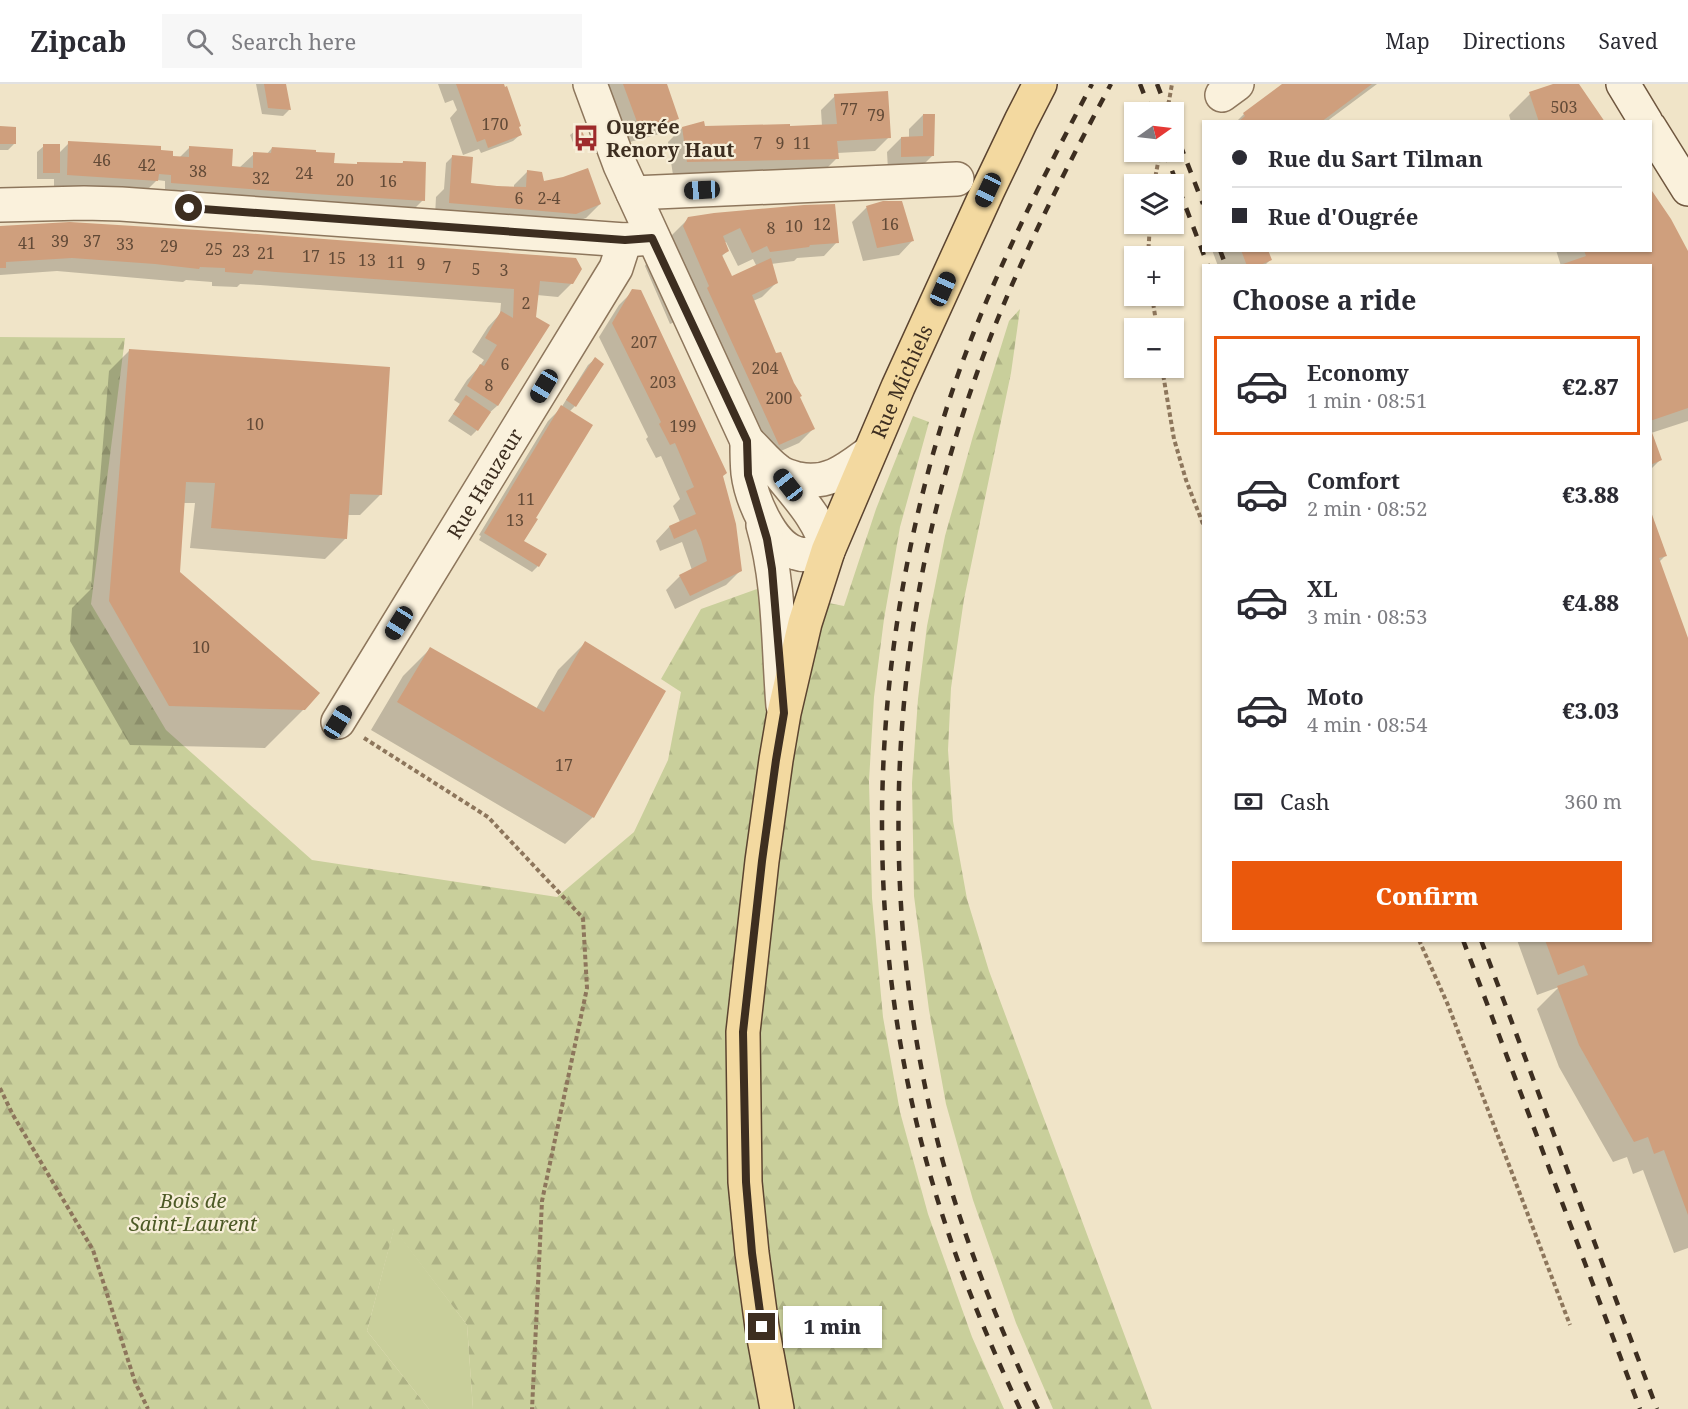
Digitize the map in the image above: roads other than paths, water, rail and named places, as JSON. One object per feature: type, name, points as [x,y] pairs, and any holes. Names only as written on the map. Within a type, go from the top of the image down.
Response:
[{"type":"main road","name":"Rue Michiels","points":[[777,1409],[762,1327],[752,1253],[747,1194],[743,1032],[762,861],[784,713],[805,623],[828,551],[898,387],[993,180],[1040,84]]},
{"type":"street","points":[[590,84],[614,151],[633,193],[639,239],[747,441],[778,472],[812,514],[825,539],[828,551],[812,555],[797,554],[784,548],[770,532],[759,512]]},
{"type":"street","points":[[1623,84],[1645,120]]},
{"type":"street","points":[[1652,131],[1688,189]]},
{"type":"street","points":[[633,193],[957,179]]},
{"type":"street","points":[[0,205],[84,203],[166,206],[639,239]]},
{"type":"street","name":"Rue Hauzeur","points":[[338,722],[616,268],[639,239]]},
{"type":"street","points":[[747,441],[748,475],[767,539],[772,569],[784,713]]},
{"type":"street","points":[[778,472],[809,481],[827,479],[846,470],[869,453]]},
{"type":"railway","points":[[1020,1409],[982,1324],[949,1235],[919,1134],[898,1031],[886,927],[882,822],[886,717],[899,612],[919,509],[947,407],[977,324],[1012,242],[1092,84]]},
{"type":"railway","points":[[1038,1409],[1010,1349],[963,1225],[943,1162],[922,1070],[907,976],[900,882],[899,787],[905,692],[918,598],[937,505],[963,414],[1011,287],[1069,164],[1111,84]]},
{"type":"railway","points":[[1140,84],[1147,102]]},
{"type":"railway","points":[[1157,84],[1164,102]]},
{"type":"railway","points":[[1184,155],[1202,201]]},
{"type":"railway","points":[[1169,162],[1202,250]]},
{"type":"railway","points":[[1203,252],[1207,264]]},
{"type":"railway","points":[[1221,252],[1225,264]]},
{"type":"railway","points":[[1464,942],[1640,1409]]},
{"type":"railway","points":[[1482,942],[1657,1409]]},
{"type":"place","name":"Ougrée Renory Haut","points":[[586,138]]},
{"type":"park label","name":"Bois de Saint-Laurent","points":[[193,1212]]}]
